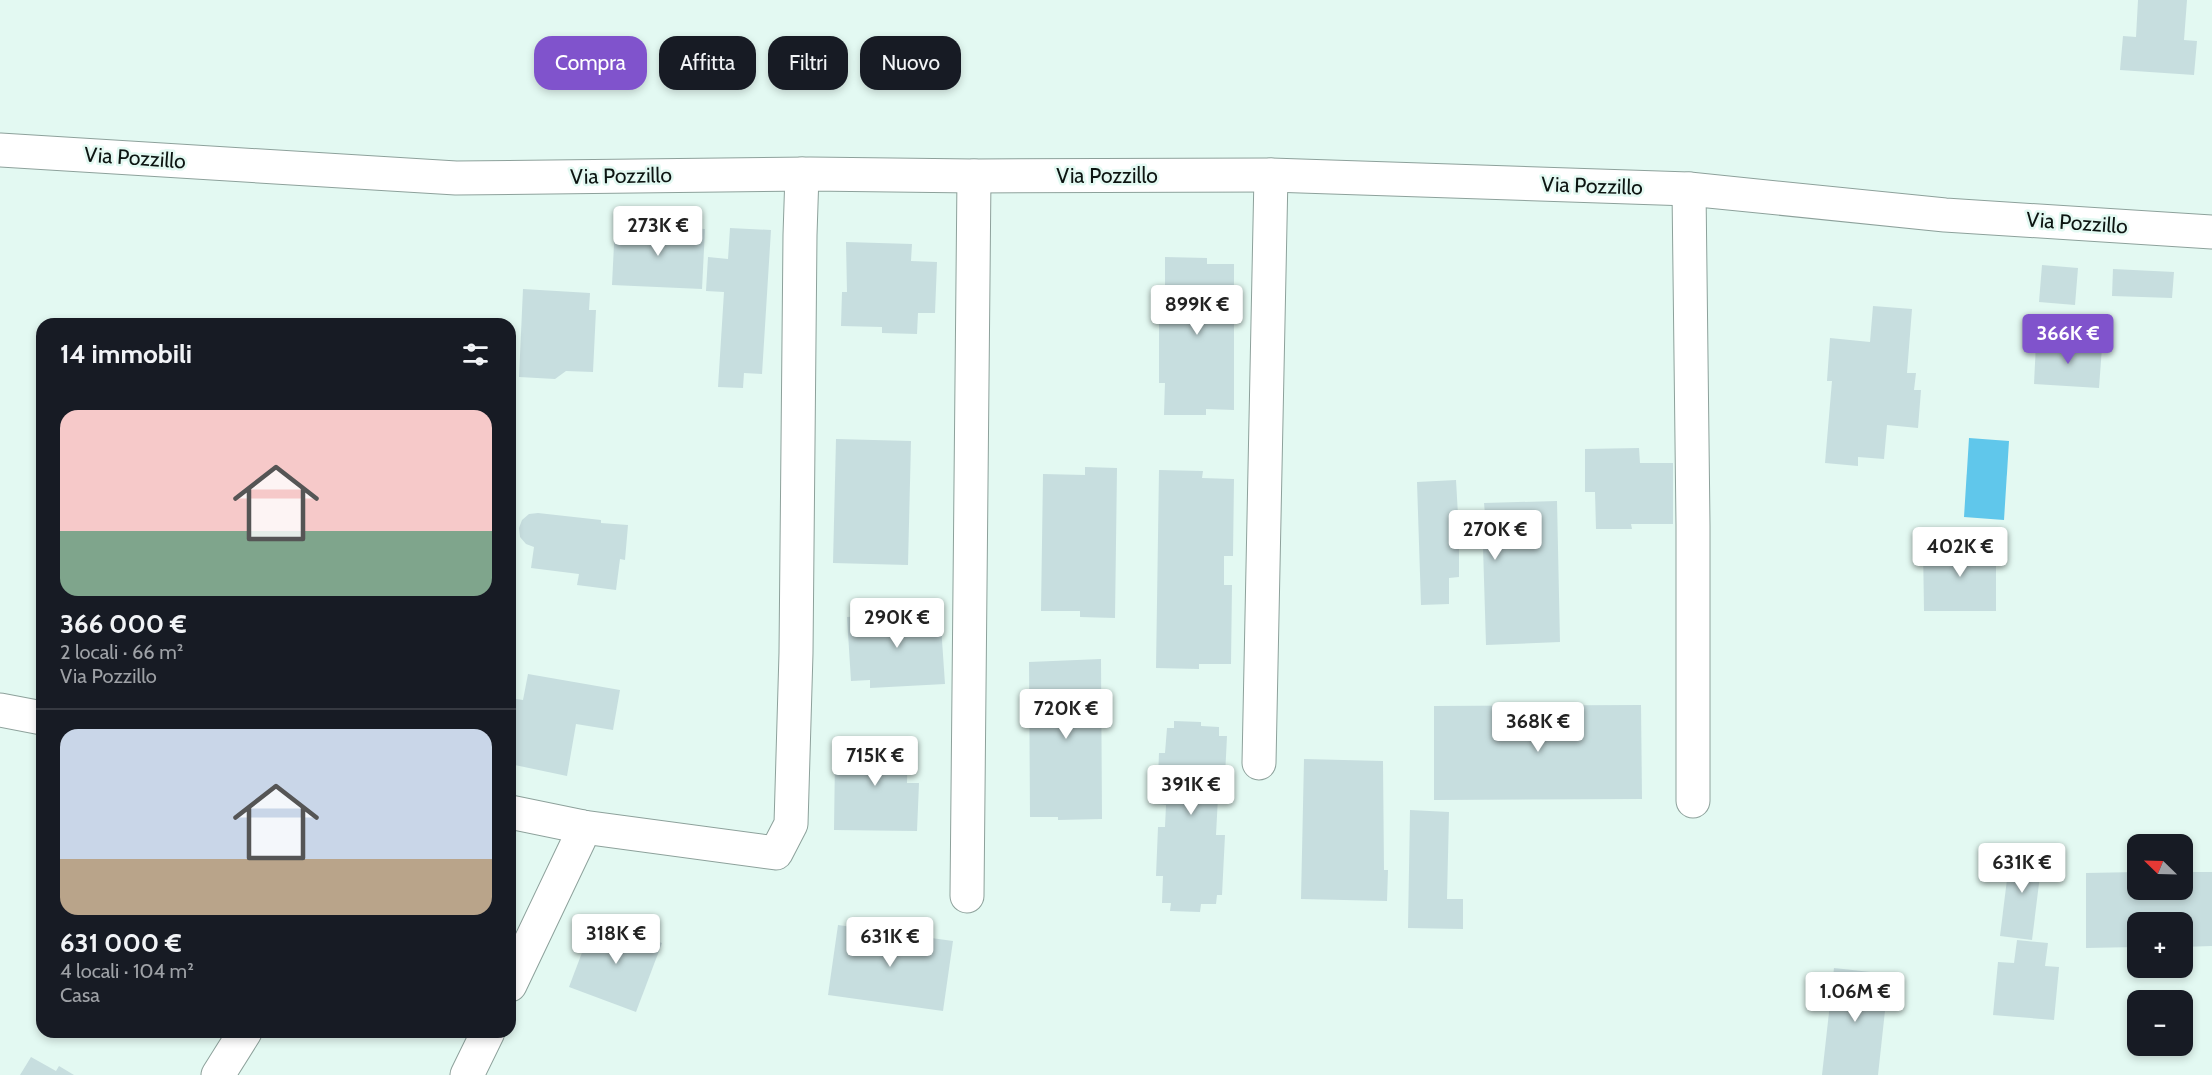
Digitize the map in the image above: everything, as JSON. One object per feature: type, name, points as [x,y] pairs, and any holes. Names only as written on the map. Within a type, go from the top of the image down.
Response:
[{"type":"street","name":"Via Pozzillo","points":[[0,150],[456,178],[802,174],[1271,175],[1689,189],[1945,215],[2212,232]]},
{"type":"street","points":[[516,814],[583,827],[776,853],[791,824],[796,653],[802,174]]},
{"type":"street","points":[[1259,764],[1271,175]]},
{"type":"street","points":[[967,896],[974,176]]},
{"type":"street","points":[[1689,189],[1693,525],[1693,801]]},
{"type":"street","points":[[0,710],[36,717]]},
{"type":"street","points":[[516,972],[579,840],[583,827]]},
{"type":"street","points":[[218,1075],[241,1038]]},
{"type":"street","points":[[467,1075],[485,1038]]},
{"type":"water","points":[[1969,438],[2009,441],[2004,520],[1964,517]]},
{"type":"building","points":[[2138,0],[2187,0],[2184,40],[2197,41],[2194,75],[2120,70],[2123,36],[2136,37]]},
{"type":"building","points":[[615,224],[705,229],[702,289],[612,285]]},
{"type":"building","points":[[730,228],[771,230],[762,374],[744,373],[743,388],[718,387],[724,292],[706,291],[708,257],[728,259]]},
{"type":"building","points":[[846,242],[912,244],[911,261],[937,262],[935,313],[918,313],[917,334],[882,333],[882,327],[841,326],[842,292],[847,292]]},
{"type":"building","points":[[1165,257],[1207,258],[1207,264],[1234,264],[1234,410],[1206,409],[1206,415],[1164,415],[1165,383],[1159,383],[1159,289],[1165,289]]},
{"type":"building","points":[[2042,265],[2078,268],[2075,305],[2039,302]]},
{"type":"building","points":[[2113,269],[2174,272],[2172,298],[2112,296]]},
{"type":"building","points":[[523,289],[590,293],[589,310],[596,310],[593,372],[566,371],[555,379],[519,377]]},
{"type":"building","points":[[1873,306],[1912,309],[1907,373],[1916,373],[1914,390],[1921,390],[1918,428],[1887,425],[1884,459],[1858,457],[1858,466],[1825,463],[1832,381],[1827,381],[1830,338],[1870,342]]},
{"type":"building","points":[[2036,343],[2102,347],[2099,388],[2034,384]]},
{"type":"building","points":[[836,439],[911,441],[908,565],[833,563]]},
{"type":"building","points":[[1639,448],[1640,463],[1673,463],[1673,524],[1631,524],[1632,529],[1596,529],[1595,492],[1585,492],[1585,449]]},
{"type":"building","points":[[1085,467],[1117,468],[1115,618],[1080,617],[1080,611],[1041,611],[1043,474],[1085,475]]},
{"type":"building","points":[[1159,470],[1203,471],[1202,478],[1234,479],[1233,556],[1224,556],[1224,585],[1232,585],[1231,664],[1199,664],[1199,669],[1156,668]]},
{"type":"building","points":[[1456,480],[1458,515],[1485,514],[1484,503],[1557,501],[1560,642],[1486,645],[1483,547],[1459,547],[1459,577],[1449,578],[1449,604],[1421,605],[1417,482]]},
{"type":"building","points":[[538,513],[628,525],[625,560],[620,559],[616,590],[577,585],[579,574],[531,568],[534,547],[526,544],[520,537],[519,528],[522,520],[529,514]]},
{"type":"building","points":[[1923,546],[1996,546],[1996,611],[1924,611]]},
{"type":"building","points":[[940,611],[945,684],[870,688],[870,680],[851,681],[847,617]]},
{"type":"building","points":[[1101,659],[1102,819],[1058,820],[1058,817],[1030,817],[1029,662]]},
{"type":"building","points":[[528,674],[620,690],[613,730],[576,724],[567,776],[516,765],[516,699],[523,700]]},
{"type":"building","points":[[1641,705],[1642,799],[1434,800],[1434,706]]},
{"type":"building","points":[[1174,721],[1201,722],[1201,726],[1219,727],[1219,736],[1227,736],[1224,797],[1218,797],[1216,835],[1225,835],[1222,895],[1217,895],[1216,904],[1201,904],[1200,912],[1170,911],[1171,903],[1162,903],[1163,876],[1156,876],[1158,827],[1165,827],[1166,805],[1157,804],[1159,753],[1165,753],[1167,728],[1174,728]]},
{"type":"building","points":[[848,738],[908,739],[907,783],[919,783],[917,831],[834,830],[835,758],[847,758]]},
{"type":"building","points":[[1304,759],[1383,761],[1384,870],[1388,870],[1387,901],[1301,899]]},
{"type":"building","points":[[1410,810],[1449,812],[1447,899],[1463,899],[1463,929],[1408,928]]},
{"type":"building","points":[[2011,847],[2043,851],[2032,940],[2000,936]]},
{"type":"building","points":[[2127,872],[2127,900],[2193,900],[2193,872],[2212,872],[2212,946],[2193,947],[2193,912],[2127,912],[2127,947],[2086,948],[2086,873]]},
{"type":"building","points":[[595,918],[662,943],[636,1012],[569,987]]},
{"type":"building","points":[[838,925],[953,941],[943,1011],[828,995]]},
{"type":"building","points":[[2017,940],[2048,943],[2045,966],[2059,967],[2054,1020],[1993,1015],[1998,962],[2014,963]]},
{"type":"building","points":[[1834,968],[1889,974],[1878,1075],[1822,1075]]},
{"type":"building","points":[[31,1057],[56,1071],[59,1066],[74,1075],[20,1075]]}]
